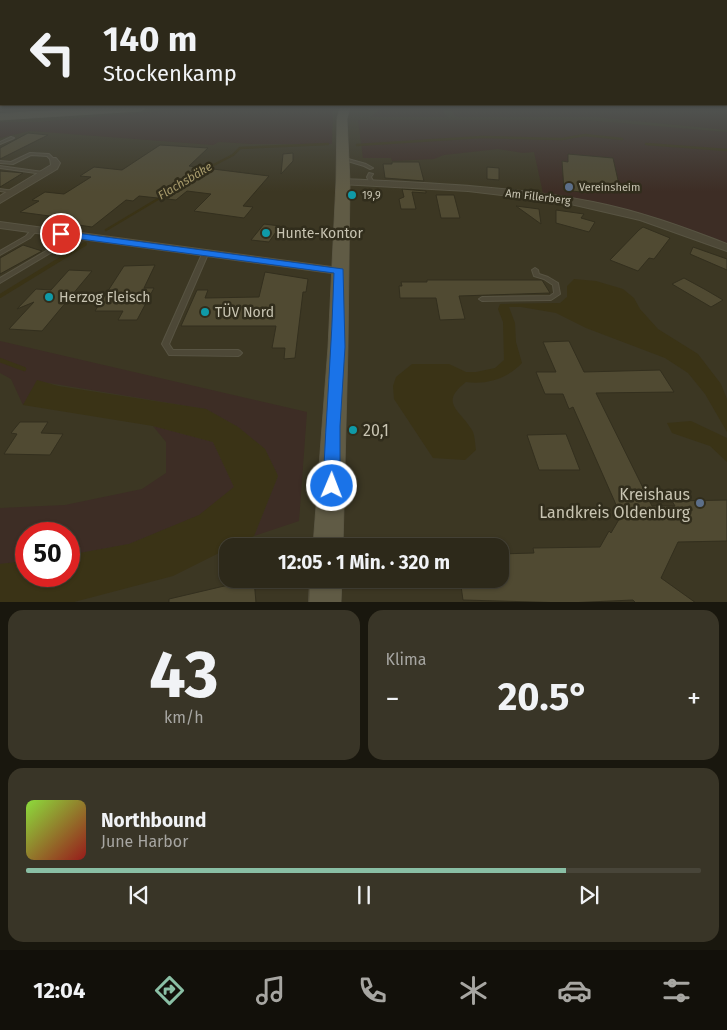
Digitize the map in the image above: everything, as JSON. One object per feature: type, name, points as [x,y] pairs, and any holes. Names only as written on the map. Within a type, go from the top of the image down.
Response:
[{"type":"main road","points":[[328,538],[338,347],[343,182],[342,136]]},
{"type":"main road","points":[[325,602],[326,588]]},
{"type":"street","points":[[0,200],[54,167],[56,163],[53,160]]},
{"type":"street","name":"Am Fillerberg","points":[[343,182],[371,175],[447,187],[562,199],[636,216],[727,248]]},
{"type":"street","points":[[0,225],[339,271]]},
{"type":"lane","points":[[0,143],[12,138]]},
{"type":"lane","points":[[0,162],[12,163],[30,154],[48,155],[53,160]]},
{"type":"lane","points":[[342,158],[365,164],[371,175]]},
{"type":"lane","points":[[0,167],[43,174]]},
{"type":"lane","points":[[0,190],[14,192]]},
{"type":"lane","points":[[0,252],[28,237],[34,230]]},
{"type":"lane","points":[[0,281],[75,236]]},
{"type":"lane","points":[[205,254],[165,344],[171,353],[238,353]]},
{"type":"lane","points":[[482,299],[551,298],[556,294],[556,284],[536,275],[535,270]]},
{"type":"shaded area","points":[[97,136],[332,136],[332,144],[219,142],[213,145]]},
{"type":"shaded area","points":[[360,136],[727,136],[727,244],[613,208],[543,193],[534,152],[523,153],[498,149],[444,155],[434,159],[392,161],[391,158],[363,158]]},
{"type":"shaded area","points":[[574,279],[596,281],[623,289],[634,298],[640,309],[658,329],[698,354],[721,384],[727,399],[727,432],[705,394],[688,373],[665,358],[586,328],[556,313],[521,307],[509,307],[515,323],[516,342],[522,363],[510,373],[497,379],[474,383],[466,382],[458,389],[454,395],[454,406],[472,430],[476,450],[465,460],[433,458],[394,399],[393,386],[396,377],[412,364],[449,364],[466,372],[495,368],[504,360],[503,322],[498,309],[500,304],[560,303],[567,297],[567,286]]},
{"type":"shaded area","points":[[0,341],[307,412],[299,521],[254,536],[278,476],[265,449],[238,427],[206,409],[37,381],[23,405],[11,379],[0,373]]},
{"type":"shaded area","points":[[37,380],[58,386],[206,409],[238,427],[265,449],[278,476],[254,536],[250,538],[219,538],[219,553],[173,576],[74,602],[0,602],[0,564],[15,562],[15,587],[80,587],[80,553],[129,544],[199,515],[234,487],[213,442],[153,426],[23,405]]},
{"type":"shaded area","points":[[691,421],[727,438],[727,462],[710,446],[672,433],[667,423]]},
{"type":"shaded area","points":[[153,426],[213,442],[234,487],[200,515],[129,544],[80,553],[80,522],[15,522],[15,562],[0,564],[0,508],[65,505],[142,489],[166,473],[166,442]]},
{"type":"building","points":[[22,136],[46,136],[0,159],[0,148]]},
{"type":"building","points":[[160,145],[208,148],[189,166],[269,176],[243,206],[253,207],[244,218],[194,211],[211,194],[187,191],[176,200],[139,196],[133,201],[126,200],[92,227],[58,222],[64,218],[20,212],[39,201],[32,200],[45,192],[64,194],[91,177],[80,176],[94,167],[122,170]]},
{"type":"building","points":[[293,153],[293,161],[281,174],[283,154]]},
{"type":"building","points":[[568,154],[613,158],[620,189],[588,185],[589,193],[564,190],[562,161],[568,162]]},
{"type":"building","points":[[392,162],[419,162],[424,181],[385,178],[383,164],[392,164]]},
{"type":"building","points":[[487,167],[499,168],[499,180],[487,179]]},
{"type":"building","points":[[0,171],[13,172],[23,173],[0,187]]},
{"type":"building","points":[[402,189],[426,191],[426,193],[412,192],[416,209],[401,209],[399,199],[404,197]]},
{"type":"building","points":[[436,195],[454,195],[460,218],[441,218]]},
{"type":"building","points":[[516,206],[539,209],[541,224]]},
{"type":"building","points":[[556,210],[584,214],[581,218],[595,222],[589,232],[556,223]]},
{"type":"building","name":"Hunte-Kontor","points":[[264,224],[280,226],[269,242],[251,240]]},
{"type":"building","points":[[643,227],[670,238],[654,259],[649,258],[638,271],[610,260],[639,230]]},
{"type":"building","points":[[23,245],[42,251],[0,274],[0,258]]},
{"type":"building","points":[[693,247],[727,259],[727,270],[690,254]]},
{"type":"building","points":[[155,265],[144,288],[154,288],[137,320],[118,320],[123,311],[95,311],[124,266]]},
{"type":"building","name":"Herzog Fleisch","points":[[69,270],[92,271],[42,331],[9,329],[34,302],[17,309],[36,289],[51,290]]},
{"type":"building","points":[[265,272],[308,279],[306,292],[303,292],[295,358],[284,359],[285,348],[272,348],[276,326],[181,326],[197,290],[208,290],[205,298],[259,297]]},
{"type":"building","points":[[684,278],[723,300],[711,307],[672,284]]},
{"type":"building","points":[[427,280],[542,280],[550,293],[459,296],[465,319],[440,320],[436,298],[400,298],[399,286],[402,286],[401,282],[427,282]]},
{"type":"building","name":"Kreishaus Landkreis Oldenburg","points":[[569,341],[584,372],[660,370],[674,392],[596,393],[652,506],[675,506],[672,501],[727,500],[727,541],[678,542],[661,578],[695,602],[463,600],[461,588],[509,588],[509,554],[534,553],[533,548],[600,547],[609,531],[611,533],[621,516],[573,407],[569,409],[563,394],[545,394],[536,372],[556,372],[543,342]]},
{"type":"building","points":[[20,422],[48,422],[41,433],[63,434],[50,455],[4,454],[17,434],[11,433]]},
{"type":"building","points":[[566,434],[580,470],[539,470],[527,435]]},
{"type":"building","points":[[219,587],[255,588],[256,602],[169,602],[169,599]]},
{"type":"waterway","name":"Flachsbäke","points":[[357,145],[482,137],[562,139],[579,136]]},
{"type":"waterway","name":"Flachsbäke","points":[[595,136],[622,139]]},
{"type":"waterway","name":"Flachsbäke","points":[[202,171],[233,155],[240,148],[328,144]]},
{"type":"waterway","name":"Flachsbäke","points":[[646,144],[727,150]]},
{"type":"waterway","name":"Flachsbäke","points":[[106,230],[163,196]]},
{"type":"waterway","name":"Flachsbäke","points":[[0,296],[85,244]]},
{"type":"waterway","points":[[0,360],[24,369]]},
{"type":"place","name":"Vereinsheim","points":[[569,187]]},
{"type":"place","name":"19,9","points":[[352,195]]},
{"type":"place","name":"Hunte-Kontor","points":[[266,233]]},
{"type":"place","name":"Herzog Fleisch","points":[[49,297]]},
{"type":"place","name":"TÜV Nord","points":[[205,312]]},
{"type":"place","name":"20,1","points":[[353,430]]},
{"type":"place","name":"Kreishaus Landkreis Oldenburg","points":[[700,503]]},
{"type":"route","points":[[61,234],[339,271],[332,486]]}]
